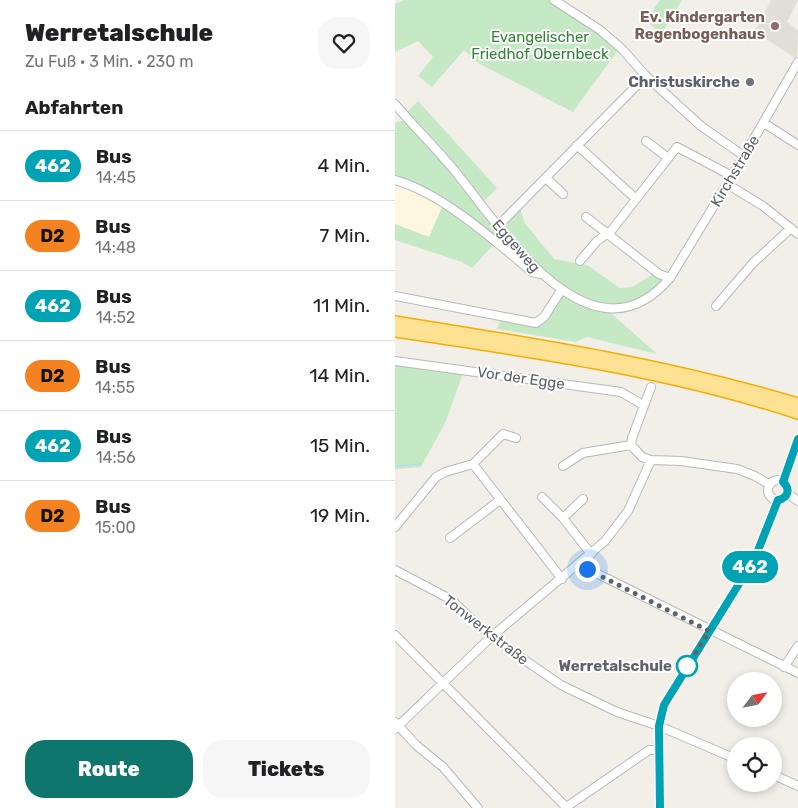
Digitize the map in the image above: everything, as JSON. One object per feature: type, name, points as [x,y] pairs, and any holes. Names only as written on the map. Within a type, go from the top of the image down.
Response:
[{"type":"highway","points":[[395,322],[637,362],[728,383],[798,410]]},
{"type":"highway","points":[[395,331],[647,372],[798,410]]},
{"type":"street","points":[[554,0],[601,30],[622,49],[646,76],[701,126],[744,156]]},
{"type":"street","name":"Kirchstraße","points":[[670,278],[797,67]]},
{"type":"street","points":[[498,226],[646,76]]},
{"type":"street","name":"Eggeweg","points":[[395,104],[457,174],[498,226],[540,274],[562,289],[582,300],[606,309],[616,310],[642,302],[657,293],[670,278]]},
{"type":"street","points":[[764,123],[798,145]]},
{"type":"street","points":[[646,141],[668,158]]},
{"type":"street","points":[[577,145],[636,199]]},
{"type":"street","points":[[580,261],[636,199],[677,147],[732,176]]},
{"type":"street","points":[[546,178],[563,194]]},
{"type":"street","points":[[395,180],[419,189],[481,229],[532,272],[540,274]]},
{"type":"street","points":[[727,184],[759,203],[798,234]]},
{"type":"street","points":[[586,217],[659,274],[670,278]]},
{"type":"street","points":[[716,306],[753,263],[791,228]]},
{"type":"street","points":[[395,296],[536,322],[544,318],[562,289]]},
{"type":"street","name":"Vor der Egge","points":[[395,361],[621,392],[643,406]]},
{"type":"street","points":[[631,445],[651,387]]},
{"type":"street","points":[[395,528],[436,477],[445,472],[473,464],[503,434],[516,438]]},
{"type":"street","points":[[783,482],[798,439]]},
{"type":"street","points":[[631,445],[642,457],[651,460],[681,461],[737,469],[755,476],[770,485]]},
{"type":"street","points":[[563,466],[583,453],[631,445]]},
{"type":"street","points":[[479,808],[443,767],[416,745],[396,725],[443,684],[491,637],[581,563],[611,534],[628,511],[651,460]]},
{"type":"street","points":[[473,464],[530,535],[562,579]]},
{"type":"street","points":[[660,808],[659,726],[667,697],[755,558],[778,500],[787,493],[788,488],[783,482],[777,480],[770,485]]},
{"type":"street","points":[[770,485],[770,495],[778,500]]},
{"type":"street","points":[[787,493],[798,501]]},
{"type":"street","points":[[542,497],[563,518],[591,554]]},
{"type":"street","points":[[563,518],[583,499]]},
{"type":"street","points":[[450,538],[500,500]]},
{"type":"street","points":[[581,563],[709,631],[798,673]]},
{"type":"street","name":"Tonwerkstraße","points":[[395,570],[450,598],[491,637],[561,685],[617,712],[659,726],[727,755]]},
{"type":"street","points":[[395,635],[566,808],[649,750],[659,750]]},
{"type":"street","points":[[784,667],[798,646]]},
{"type":"street","points":[[782,779],[798,786]]},
{"type":"shaded area","name":"Ev. Kindergarten Regenbogenhaus","points":[[771,0],[798,0],[787,22],[798,30],[797,59],[755,32]]},
{"type":"shaded area","points":[[395,181],[443,205],[429,238],[395,224]]},
{"type":"green space","name":"Evangelischer Friedhof Obernbeck","points":[[405,0],[549,0],[570,11],[618,50],[573,112],[478,63],[464,50],[432,87],[418,76],[433,57],[418,41],[395,52],[395,4]]},
{"type":"green space","points":[[660,0],[682,0],[662,33],[646,21]]},
{"type":"green space","points":[[418,101],[497,188],[480,205],[498,228],[520,207],[524,222],[554,259],[587,265],[620,288],[632,287],[655,273],[662,277],[662,284],[634,305],[604,307],[657,354],[587,337],[576,342],[497,329],[501,317],[536,324],[561,288],[443,203],[395,180],[395,123],[407,119],[404,115]]},
{"type":"green space","points":[[443,205],[496,242],[472,268],[462,262],[395,240],[395,224],[429,237]]},
{"type":"green space","points":[[395,363],[463,373],[446,421],[421,467],[395,469]]},
{"type":"waterway","points":[[395,466],[421,464]]},
{"type":"bus line","name":"462","points":[[660,808],[659,726],[664,705],[667,697],[755,558],[767,533],[778,500],[786,496],[788,491],[783,482],[798,439]]},
{"type":"place","name":"Ev. Kindergarten Regenbogenhaus","points":[[775,26]]},
{"type":"place","name":"Christuskirche","points":[[750,82]]},
{"type":"place","name":"Werretalschule","points":[[687,666]]},
{"type":"route","points":[[587,569],[709,631],[687,666]]}]
